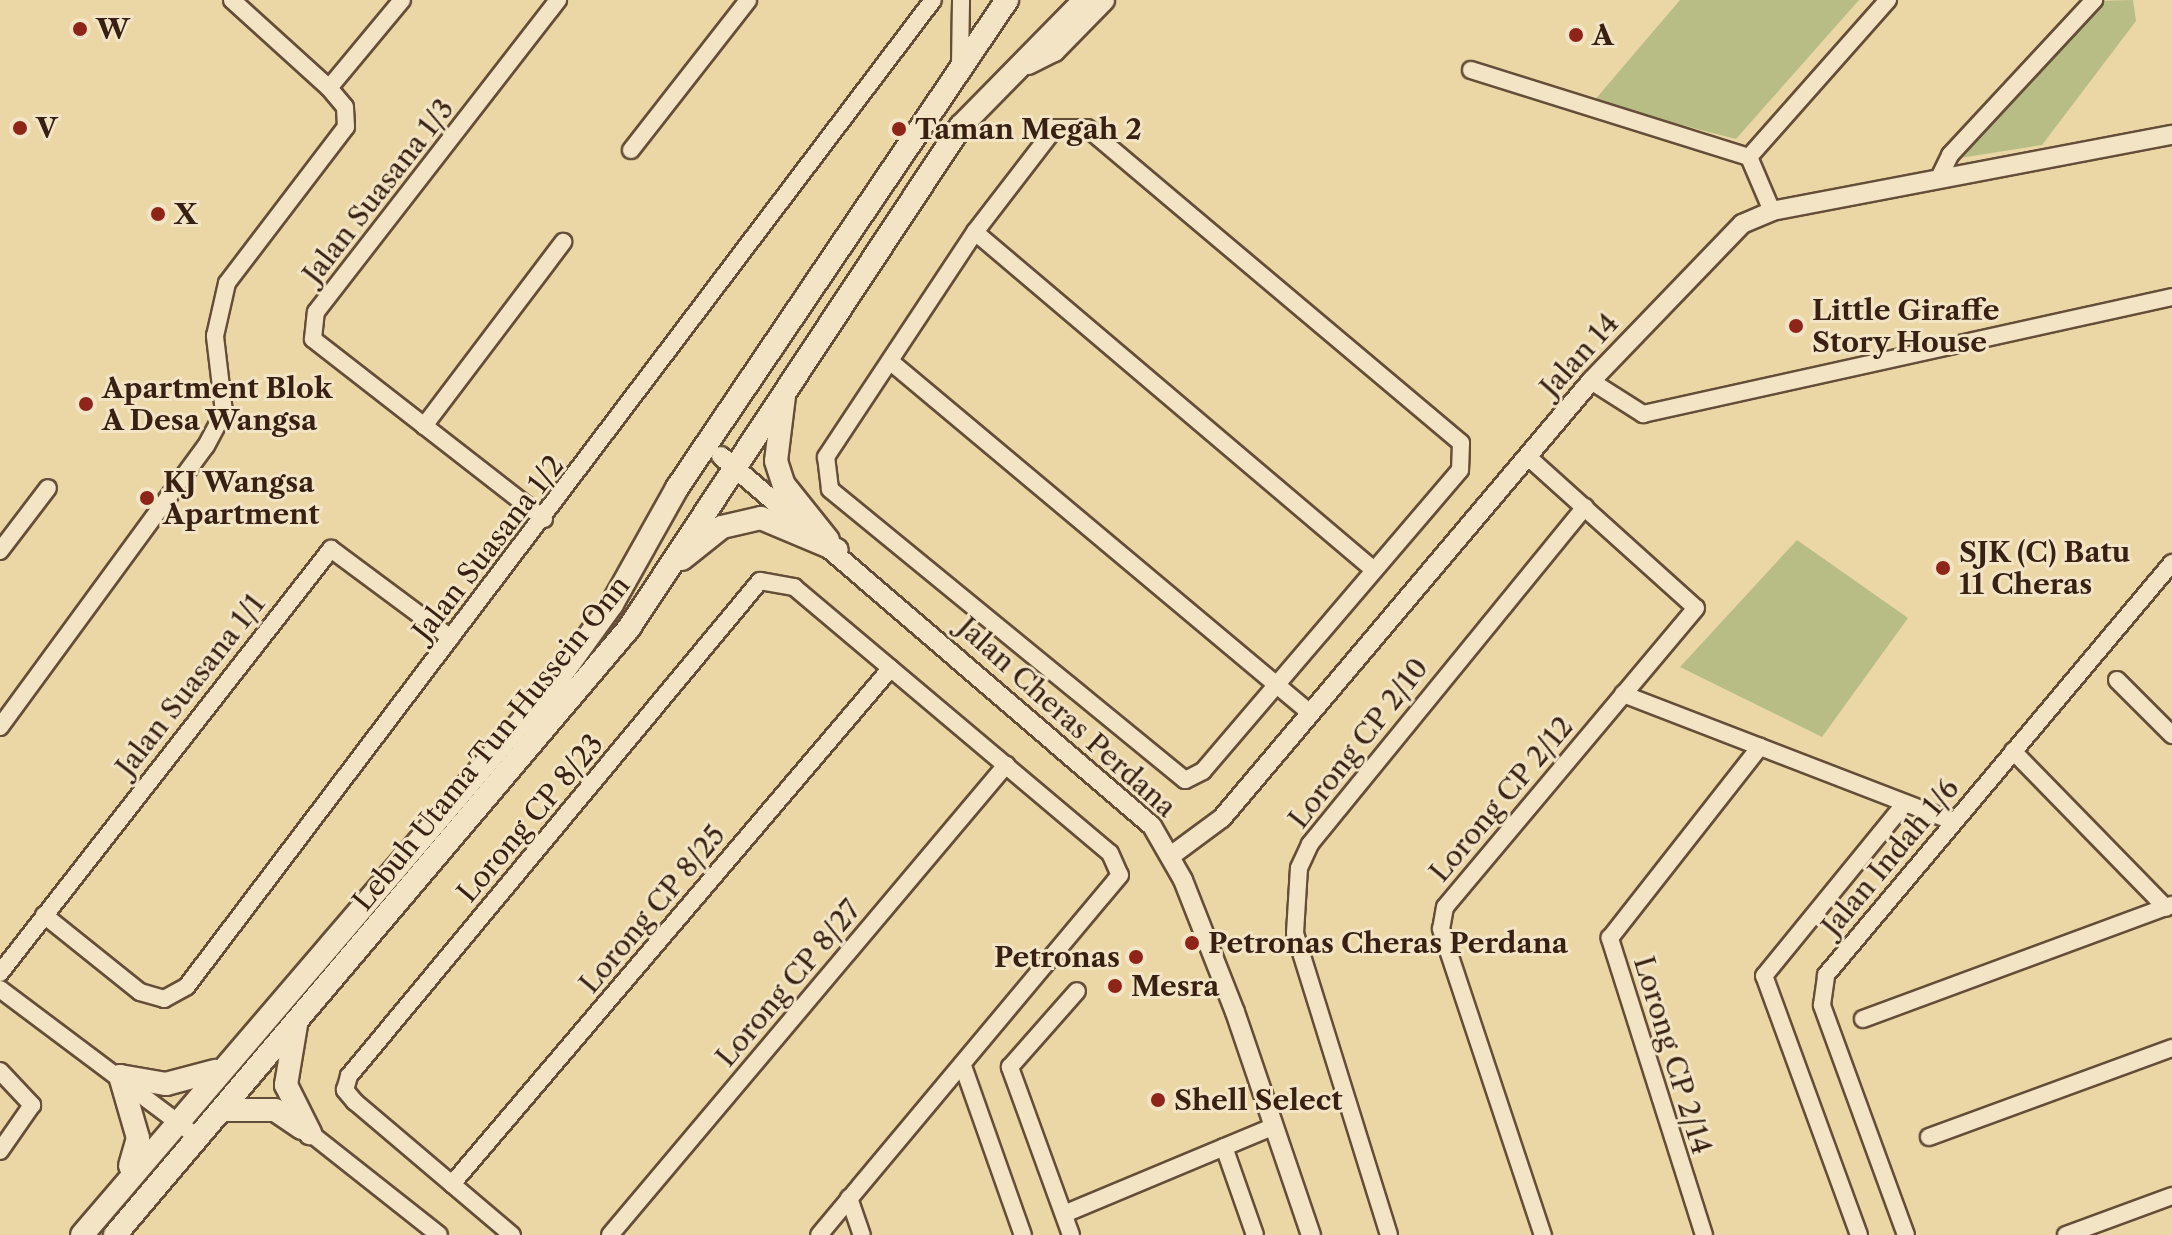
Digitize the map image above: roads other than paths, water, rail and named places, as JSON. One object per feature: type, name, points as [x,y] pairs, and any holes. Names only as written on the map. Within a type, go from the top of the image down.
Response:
[{"type":"main road","name":"Lebuh Utama Tun Hussein Onn","points":[[82,1235],[124,1179],[558,679],[771,350],[1007,0]]},
{"type":"main road","name":"Lebuh Utama Tun Hussein Onn","points":[[115,1235],[598,668],[662,581],[727,461],[786,386],[1001,78],[1085,0]]},
{"type":"main road","points":[[1001,78],[1054,50],[1103,0]]},
{"type":"main road","points":[[654,532],[699,470],[727,461],[722,435],[771,350]]},
{"type":"main road","points":[[786,386],[776,461],[798,506],[837,550]]},
{"type":"main road","points":[[662,581],[700,543],[742,519],[781,522],[837,550]]},
{"type":"main road","points":[[296,1025],[286,1085],[310,1133]]},
{"type":"main road","points":[[124,1179],[138,1138],[120,1076],[166,1084],[224,1065]]},
{"type":"main road","points":[[224,1110],[275,1110],[310,1133]]},
{"type":"street","points":[[0,727],[206,446],[224,412],[217,308],[240,265],[346,127],[345,107],[329,88],[232,0]]},
{"type":"street","points":[[329,88],[402,0]]},
{"type":"street","name":"Jalan Suasana 1/3","points":[[544,519],[313,339],[316,312],[558,0]]},
{"type":"street","points":[[631,150],[748,0]]},
{"type":"street","name":"Jalan Suasana 1/2","points":[[44,915],[140,992],[164,999],[187,986],[544,519],[933,0]]},
{"type":"street","points":[[958,75],[961,0]]},
{"type":"street","points":[[1749,157],[1888,0]]},
{"type":"street","points":[[1938,180],[1950,155],[2094,0]]},
{"type":"street","points":[[1471,70],[1749,157],[1772,211]]},
{"type":"street","points":[[1055,128],[1087,128],[1461,443],[1460,470],[1203,771],[1185,780],[830,489],[826,457],[975,232],[1055,128]]},
{"type":"street","name":"Jalan 14","points":[[1172,855],[1222,818],[1591,381],[1730,235],[1772,211],[2172,135]]},
{"type":"street","points":[[975,232],[1374,570]]},
{"type":"street","points":[[424,426],[563,242]]},
{"type":"street","points":[[1591,381],[1643,414],[2172,297]]},
{"type":"street","points":[[891,362],[1310,713]]},
{"type":"street","points":[[1527,456],[1585,507]]},
{"type":"street","name":"Jalan Cheras Perdana","points":[[727,461],[837,550],[1126,801],[1172,855],[1274,1126],[1311,1235]]},
{"type":"street","points":[[0,551],[48,488]]},
{"type":"street","name":"Lorong CP 2/12","points":[[1543,1235],[1441,929],[1445,907],[1696,608],[1585,507]]},
{"type":"street","name":"Lorong CP 2/10","points":[[1389,1235],[1295,933],[1299,868],[1310,844],[1585,507]]},
{"type":"street","name":"Jalan Suasana 1/1","points":[[0,973],[331,549],[451,638]]},
{"type":"street","name":"Jalan Indah 1/6","points":[[1906,1235],[1822,1005],[1826,975],[1952,821],[2172,563]]},
{"type":"street","name":"Lorong CP 8/23","points":[[452,1184],[345,1090],[349,1076],[760,581],[794,587],[891,668]]},
{"type":"street","points":[[819,1235],[1120,875],[1110,853],[891,668]]},
{"type":"street","name":"Lorong CP 8/25","points":[[452,1184],[891,668]]},
{"type":"street","points":[[2117,680],[2172,735]]},
{"type":"street","points":[[1623,694],[1952,821]]},
{"type":"street","name":"Lorong CP 2/14","points":[[1704,1235],[1610,938],[1760,747]]},
{"type":"street","points":[[1863,1019],[2169,906],[2013,751]]},
{"type":"street","name":"Lorong CP 8/27","points":[[610,1235],[1006,765]]},
{"type":"street","points":[[1859,1235],[1764,976],[1905,803]]},
{"type":"street","points":[[0,989],[120,1076],[197,1137]]},
{"type":"street","points":[[1071,1235],[1010,1067],[1077,991]]},
{"type":"street","points":[[1929,1137],[2172,1048]]},
{"type":"street","points":[[963,1066],[1023,1235]]},
{"type":"street","points":[[0,1071],[31,1098],[0,1151]]},
{"type":"street","points":[[1064,1214],[1274,1126]]},
{"type":"street","points":[[310,1133],[439,1235]]},
{"type":"street","points":[[1224,1147],[1255,1235]]},
{"type":"street","points":[[452,1184],[512,1235]]},
{"type":"street","points":[[2066,1235],[2172,1196]]},
{"type":"street","points":[[849,1198],[862,1235]]},
{"type":"place","name":"W","points":[[80,29]]},
{"type":"place","name":"A","points":[[1576,35]]},
{"type":"place","name":"V","points":[[20,128]]},
{"type":"place","name":"Taman Megah 2","points":[[899,129]]},
{"type":"place","name":"X","points":[[158,214]]},
{"type":"place","name":"Little Giraffe Story House","points":[[1796,326]]},
{"type":"place","name":"Apartment Blok A Desa Wangsa","points":[[86,404]]},
{"type":"place","name":"KJ Wangsa Apartment","points":[[147,498]]},
{"type":"place","name":"SJK (C) Batu 11 Cheras","points":[[1943,568]]},
{"type":"place","name":"Petronas Cheras Perdana","points":[[1192,943]]},
{"type":"place","name":"Petronas","points":[[1136,957]]},
{"type":"place","name":"Mesra","points":[[1115,986]]},
{"type":"place","name":"Shell Select","points":[[1158,1100]]}]
